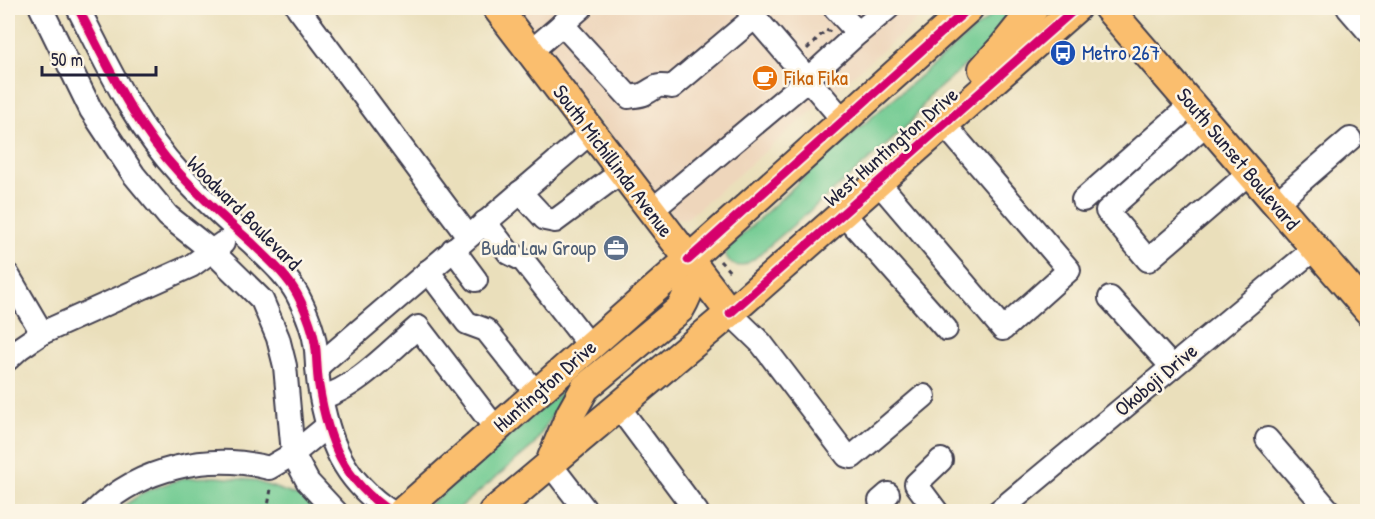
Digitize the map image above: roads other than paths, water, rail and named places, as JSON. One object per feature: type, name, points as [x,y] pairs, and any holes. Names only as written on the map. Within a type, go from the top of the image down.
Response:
[{"type":"main road","name":"South Michillinda Avenue","points":[[497,8],[730,313]]},
{"type":"main road","points":[[550,464],[571,413],[585,388],[680,309],[689,294],[691,282],[688,260],[969,8]]},
{"type":"main road","points":[[949,120],[976,75],[1002,48],[1034,8]]},
{"type":"main road","name":"West Huntington Drive","points":[[730,313],[1076,8]]},
{"type":"main road","name":"South Sunset Boulevard","points":[[1108,8],[1368,310]]},
{"type":"main road","name":"Huntington Drive","points":[[402,512],[688,260]]},
{"type":"main road","points":[[493,512],[730,313]]},
{"type":"street","points":[[41,8],[91,110],[134,175],[168,216],[213,252],[262,300],[278,338],[285,366],[293,454],[308,483],[336,512]]},
{"type":"street","name":"Woodward Boulevard","points":[[78,8],[135,116],[156,146],[193,188],[280,270],[297,294],[309,321],[316,348],[326,427],[339,457],[358,483],[372,499],[391,512]]},
{"type":"street","points":[[298,8],[469,236],[476,280]]},
{"type":"street","points":[[530,52],[581,8]]},
{"type":"street","points":[[835,8],[858,33]]},
{"type":"street","points":[[651,211],[888,8]]},
{"type":"street","points":[[1348,8],[1368,31]]},
{"type":"street","points":[[562,24],[628,97],[643,95],[652,88],[663,85],[672,87],[751,12],[843,120]]},
{"type":"street","points":[[64,55],[95,41]]},
{"type":"street","points":[[1199,114],[1107,212],[1148,260],[1249,173]]},
{"type":"street","points":[[1083,200],[1199,114]]},
{"type":"street","points":[[879,182],[1004,329],[1069,270],[949,120]]},
{"type":"street","points":[[317,367],[591,132]]},
{"type":"street","points":[[1276,204],[1350,139]]},
{"type":"street","points":[[520,192],[546,219],[555,221],[621,172]]},
{"type":"street","points":[[843,213],[946,329]]},
{"type":"street","points":[[8,359],[42,333],[180,272],[213,252],[238,231]]},
{"type":"street","points":[[469,236],[523,260],[590,346]]},
{"type":"street","name":"Okoboji Drive","points":[[998,512],[1314,249]]},
{"type":"street","points":[[428,271],[467,323],[486,330],[536,393]]},
{"type":"street","points":[[8,275],[42,333]]},
{"type":"street","points":[[399,296],[418,327],[496,429]]},
{"type":"street","points":[[1110,298],[1172,367]]},
{"type":"street","points":[[730,313],[761,343],[847,456],[852,457],[924,396]]},
{"type":"street","points":[[322,397],[335,394],[350,385],[418,327]]},
{"type":"street","points":[[618,406],[697,512]]},
{"type":"street","points":[[94,512],[105,501],[141,478],[180,466],[217,463],[258,465],[269,468],[293,454],[326,427]]},
{"type":"street","points":[[1267,439],[1330,512]]},
{"type":"street","points":[[937,512],[916,484],[941,460]]},
{"type":"street","points":[[550,464],[587,512]]},
{"type":"place","name":"Metro 267","points":[[1063,53]]},
{"type":"place","name":"Fika Fika","points":[[765,78]]},
{"type":"place","name":"Buda Law Group","points":[[616,248]]}]
